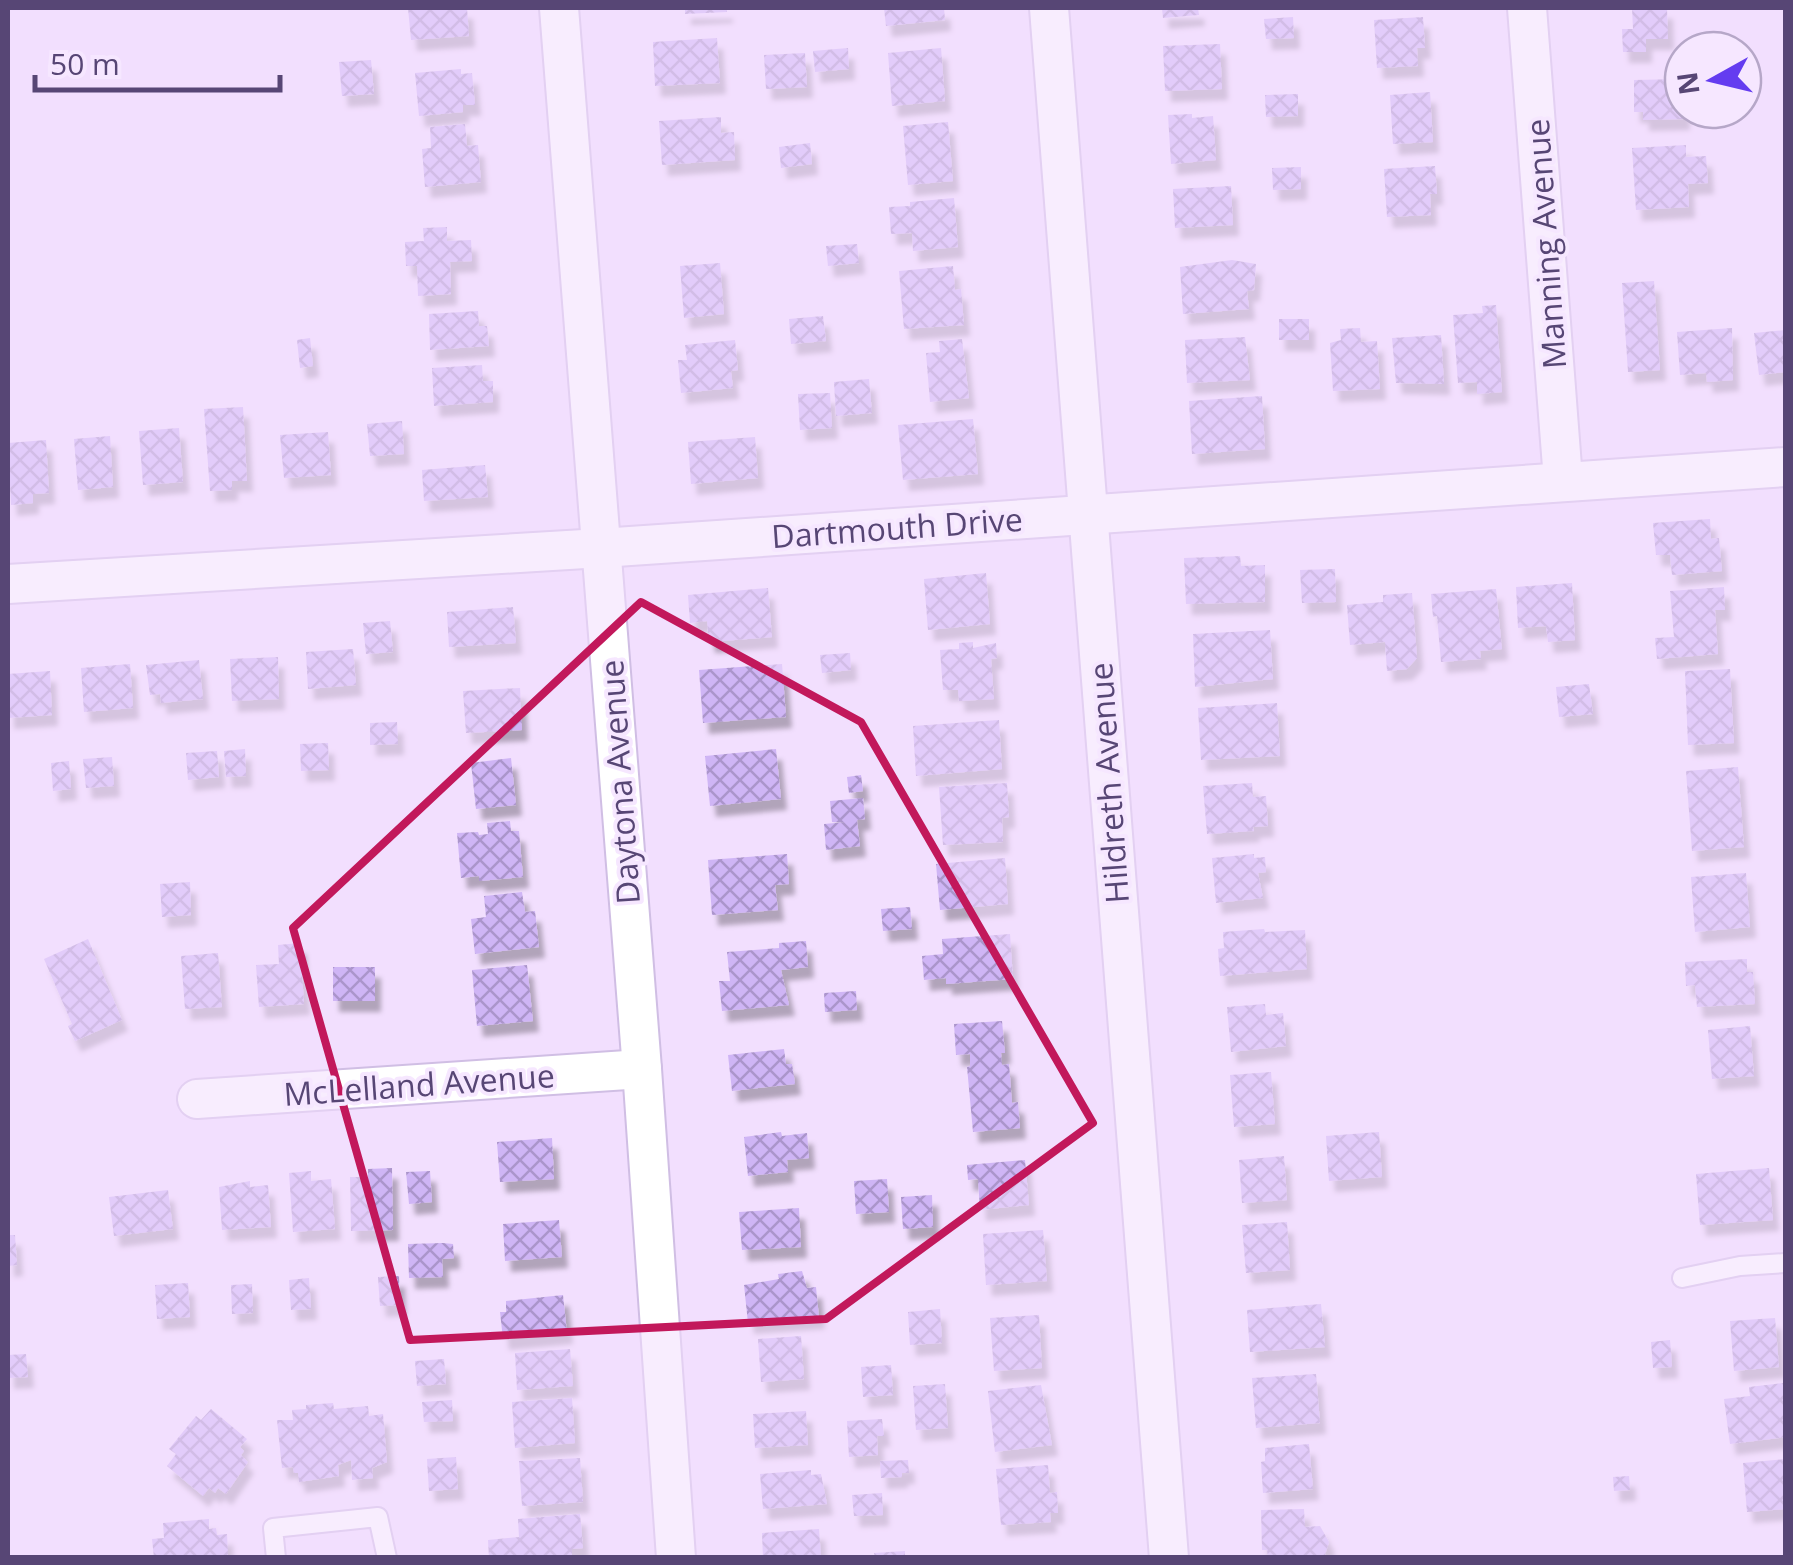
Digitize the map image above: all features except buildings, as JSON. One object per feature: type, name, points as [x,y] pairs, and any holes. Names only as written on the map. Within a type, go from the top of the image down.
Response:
[{"type":"street","name":"Daytona Avenue","points":[[559,8],[676,1558]]},
{"type":"street","name":"Hildreth Avenue","points":[[1049,8],[1168,1558]]},
{"type":"street","name":"Manning Avenue","points":[[1527,8],[1563,480]]},
{"type":"street","name":"Dartmouth Drive","points":[[8,584],[601,548],[1786,466]]},
{"type":"street","name":"McLelland Avenue","points":[[197,1099],[642,1069]]},
{"type":"lane","points":[[1682,1278],[1740,1266],[1786,1263]]},
{"type":"lane","points":[[276,1558],[273,1528],[378,1518],[387,1558]]},
{"type":"highlighted area","points":[[641,602],[861,722],[1093,1123],[826,1319],[410,1340],[293,928]]}]
